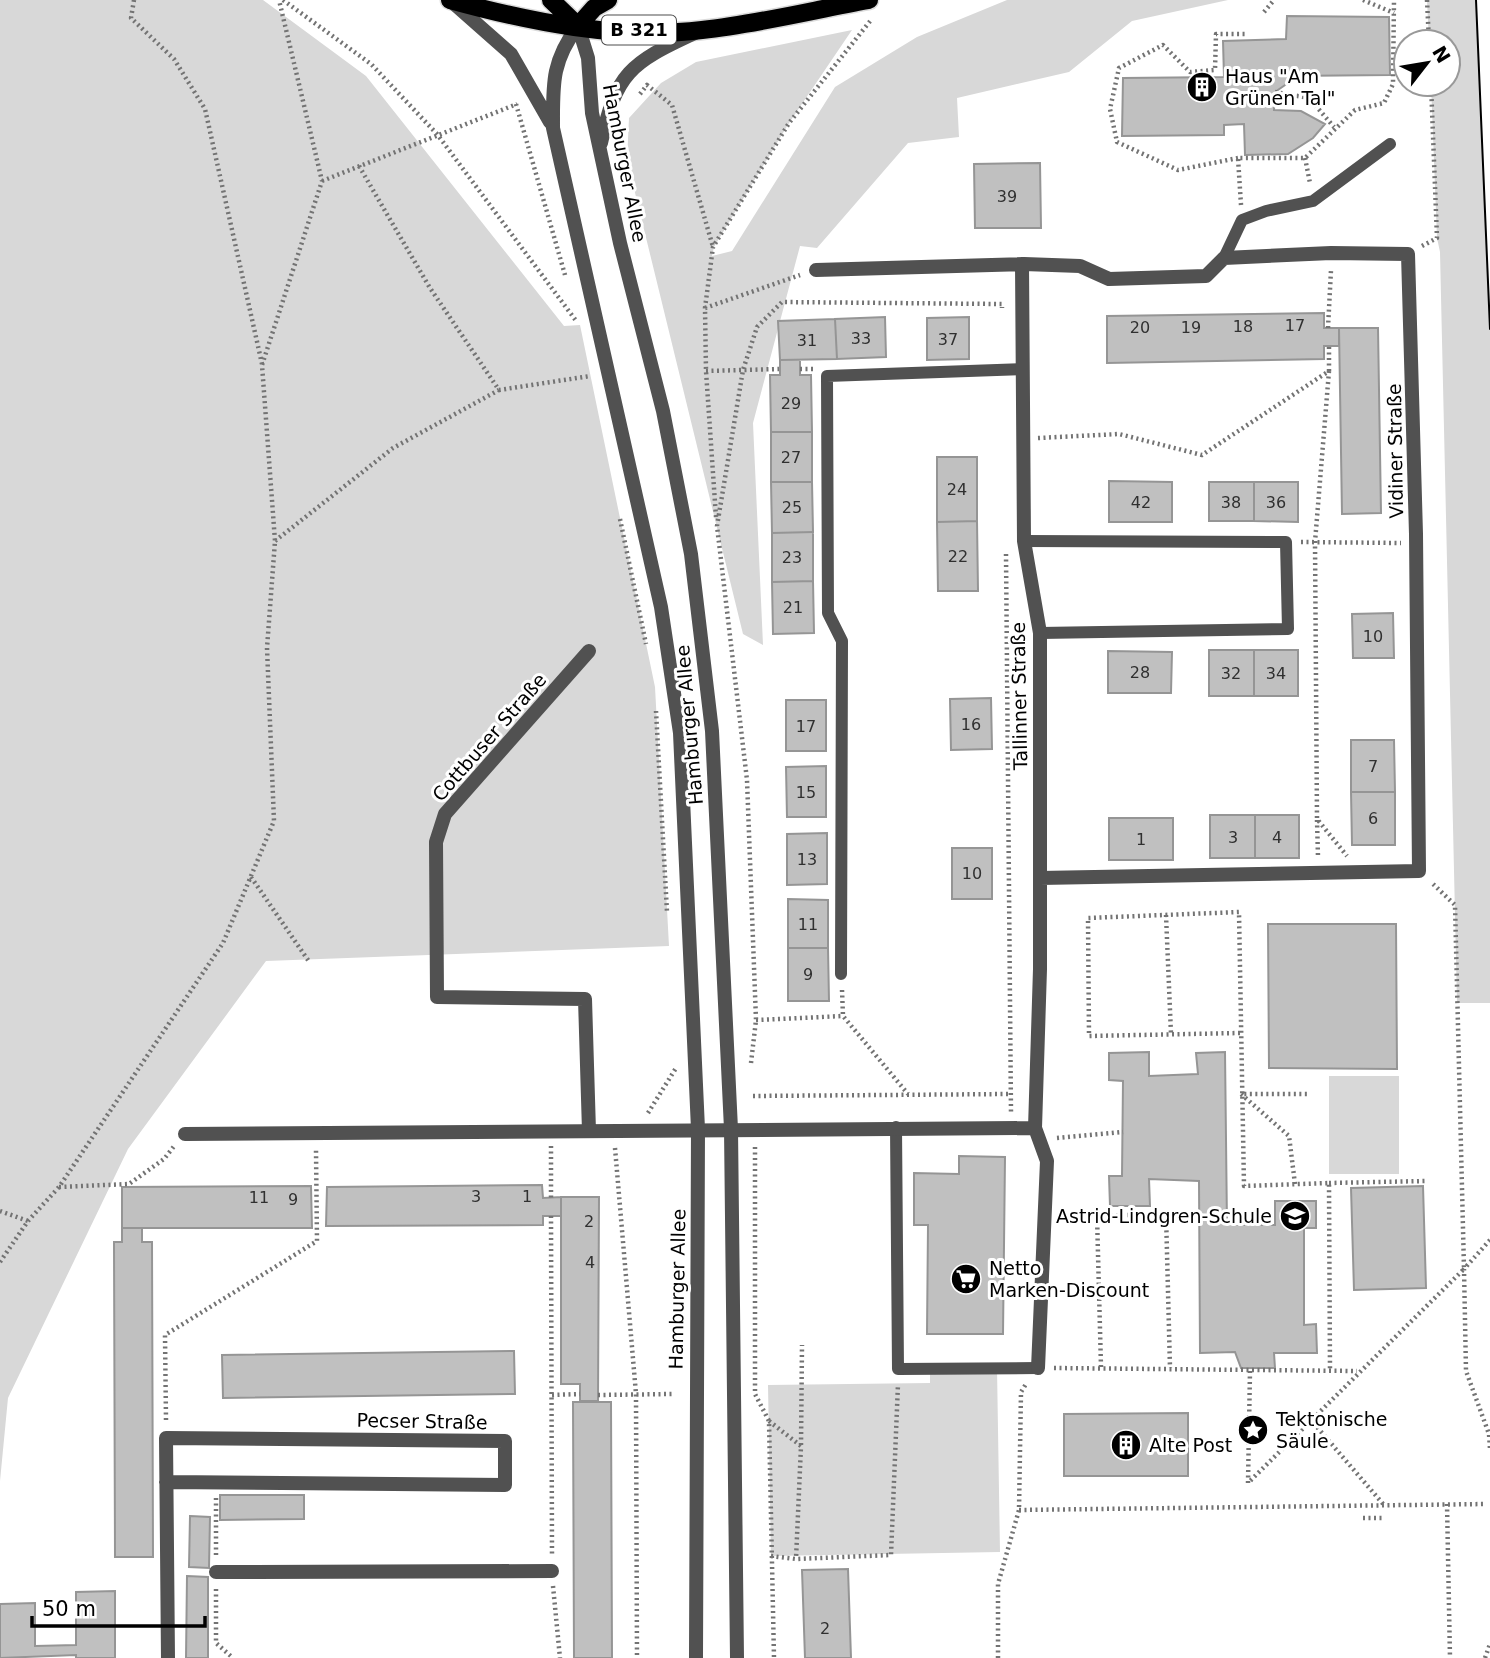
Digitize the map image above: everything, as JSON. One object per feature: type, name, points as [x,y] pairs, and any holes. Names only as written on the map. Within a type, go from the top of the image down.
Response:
[{"type":"main road","name":"B 321","points":[[450,0],[536,23],[701,30],[874,5]]},
{"type":"main road","points":[[551,0],[578,26],[594,9],[608,0]]},
{"type":"street","points":[[450,0],[511,54],[553,128]]},
{"type":"street","name":"Hamburger Allee","points":[[578,26],[562,47],[553,76],[553,128],[661,607],[680,733],[698,1129],[696,1658]]},
{"type":"street","name":"Hamburger Allee","points":[[578,26],[588,58],[592,113],[620,243],[663,411],[691,554],[712,731],[731,1129],[737,1658]]},
{"type":"street","points":[[600,148],[611,97],[623,78],[638,65],[701,30]]},
{"type":"street","name":"Vidiner Straße","points":[[1224,258],[1331,253],[1408,254],[1416,543],[1419,871]]},
{"type":"street","points":[[817,270],[1022,264],[1080,266],[1109,279],[1164,278],[1206,276],[1224,258]]},
{"type":"street","name":"Tallinner Straße","points":[[1022,264],[1024,541],[1040,633],[1038,1134],[1047,1161],[1038,1368]]},
{"type":"street","name":"Cottbuser Straße","points":[[589,651],[445,814],[436,842],[437,997],[585,999],[589,1131]]},
{"type":"street","points":[[1040,878],[1419,871]]},
{"type":"street","points":[[185,1134],[1012,1127],[1038,1134]]},
{"type":"street","points":[[166,1438],[169,1658]]},
{"type":"street","name":"Pecser Straße","points":[[166,1438],[505,1441],[505,1485],[166,1482]]},
{"type":"street","points":[[216,1572],[552,1571]]},
{"type":"lane","points":[[1224,258],[1242,220],[1266,211],[1313,201],[1391,144]]},
{"type":"lane","points":[[841,974],[842,641],[828,614],[827,376],[1023,369]]},
{"type":"lane","points":[[1024,541],[1286,542],[1288,629],[1040,633]]},
{"type":"lane","points":[[895,1127],[898,1369],[1038,1368]]},
{"type":"path","points":[[0,1262],[28,1220],[59,1187],[223,943],[274,821],[267,648],[275,541],[262,365],[205,109],[174,59],[131,18],[134,0]]},
{"type":"path","points":[[262,365],[322,181],[281,0]]},
{"type":"path","points":[[281,0],[371,64],[437,134],[580,325],[572,299]]},
{"type":"path","points":[[1264,12],[1275,0]]},
{"type":"path","points":[[1363,0],[1394,13]]},
{"type":"path","points":[[1248,34],[1216,34],[1215,70],[1190,72],[1163,45],[1119,68],[1110,109],[1117,142],[1178,170],[1238,158],[1305,158],[1334,127],[1355,110],[1384,103],[1393,85],[1394,0]]},
{"type":"path","points":[[1427,0],[1428,28]]},
{"type":"path","points":[[713,247],[789,123],[874,5]]},
{"type":"path","points":[[611,97],[633,102],[647,85],[671,105],[713,247],[705,308],[705,371],[717,526],[747,780],[756,1020],[751,1063]]},
{"type":"path","points":[[1275,92],[1309,98],[1334,127]]},
{"type":"path","points":[[1432,98],[1437,238]]},
{"type":"path","points":[[516,104],[568,286]]},
{"type":"path","points":[[322,181],[437,134]]},
{"type":"path","points":[[1238,158],[1242,220]]},
{"type":"path","points":[[359,166],[430,288],[499,390]]},
{"type":"path","points":[[1328,328],[1331,253]]},
{"type":"path","points":[[705,308],[817,270]]},
{"type":"path","points":[[717,526],[743,370],[757,327],[782,302],[1002,304],[1002,317]]},
{"type":"path","points":[[1318,873],[1315,542],[1329,346]]},
{"type":"path","points":[[588,363],[593,389]]},
{"type":"path","points":[[705,371],[779,369]]},
{"type":"path","points":[[1023,439],[1119,434],[1202,455],[1329,371]]},
{"type":"path","points":[[275,541],[393,448],[499,390],[590,376]]},
{"type":"path","points":[[618,511],[646,646]]},
{"type":"path","points":[[1286,542],[1416,543]]},
{"type":"path","points":[[1006,544],[1012,1127]]},
{"type":"path","points":[[655,701],[668,919]]},
{"type":"path","points":[[1317,819],[1360,872]]},
{"type":"path","points":[[1419,871],[1455,905],[1466,1371],[1489,1434],[1490,1449]]},
{"type":"path","points":[[251,877],[310,963]]},
{"type":"path","points":[[1240,1033],[1090,1036],[1088,918],[1239,912],[1244,1186],[1426,1181]]},
{"type":"path","points":[[1166,915],[1171,1034]]},
{"type":"path","points":[[841,974],[843,1016],[909,1095]]},
{"type":"path","points":[[756,1020],[843,1016]]},
{"type":"path","points":[[637,1130],[676,1069],[675,1057]]},
{"type":"path","points":[[753,1096],[1011,1094]]},
{"type":"path","points":[[1241,1094],[1307,1094]]},
{"type":"path","points":[[1241,1094],[1289,1136],[1295,1184]]},
{"type":"path","points":[[755,1128],[755,1394],[769,1421],[801,1446]]},
{"type":"path","points":[[614,1130],[635,1394],[637,1658]]},
{"type":"path","points":[[551,1131],[551,1198]]},
{"type":"path","points":[[1038,1134],[1123,1132]]},
{"type":"path","points":[[166,1438],[165,1335],[317,1241],[316,1133]]},
{"type":"path","points":[[59,1187],[130,1184],[164,1159],[185,1134]]},
{"type":"path","points":[[1329,1182],[1331,1371]]},
{"type":"path","points":[[0,1210],[28,1220]]},
{"type":"path","points":[[1101,1367],[1097,1216],[1166,1214],[1171,1368]]},
{"type":"path","points":[[551,1216],[552,1571],[560,1658]]},
{"type":"path","points":[[1250,1371],[1248,1483],[1490,1240]]},
{"type":"path","points":[[796,1559],[802,1345]]},
{"type":"path","points":[[999,1658],[998,1584],[1019,1510],[1021,1392],[1038,1368],[1358,1371]]},
{"type":"path","points":[[771,1556],[796,1559],[891,1555],[898,1369]]},
{"type":"path","points":[[552,1395],[580,1394]]},
{"type":"path","points":[[598,1395],[673,1394]]},
{"type":"path","points":[[1310,1419],[1384,1505]]},
{"type":"path","points":[[769,1421],[774,1658]]},
{"type":"path","points":[[1447,1504],[1450,1658]]},
{"type":"path","points":[[1019,1510],[1486,1504]]},
{"type":"path","points":[[1363,1518],[1382,1518]]},
{"type":"path","points":[[1485,1658],[1490,1644]]},
{"type":"shaded area","points":[[0,0],[263,0],[366,76],[564,326],[580,325],[655,687],[669,946],[266,961],[128,1149],[8,1398],[0,1481]]},
{"type":"shaded area","points":[[1007,0],[1228,0],[1132,21],[1069,72],[957,98],[959,137],[908,143],[817,248],[800,246],[753,423],[763,645],[743,634],[627,160],[629,118],[661,83],[696,62],[852,30],[789,123],[714,247],[712,256],[732,251],[835,87],[917,37]]},
{"type":"shaded area","points":[[1427,0],[1476,0],[1490,329],[1490,1003],[1457,1003],[1440,252],[1437,238],[1432,98],[1462,98],[1462,28],[1428,28]]},
{"type":"shaded area","points":[[1329,1076],[1399,1076],[1399,1174],[1329,1174]]},
{"type":"shaded area","points":[[997,1368],[1000,1552],[771,1556],[768,1385],[930,1383],[930,1369]]},
{"type":"building","name":"Haus \"Am Grünen Tal\"","points":[[1287,16],[1389,17],[1390,75],[1288,76],[1288,83],[1275,92],[1274,110],[1301,111],[1325,124],[1313,138],[1288,154],[1245,155],[1244,124],[1224,125],[1224,135],[1122,136],[1123,78],[1224,77],[1223,41],[1286,39]]},
{"type":"building","points":[[1040,163],[1041,228],[975,228],[974,164]]},
{"type":"building","points":[[1324,313],[1324,328],[1339,328],[1339,346],[1324,346],[1324,359],[1107,363],[1107,316]]},
{"type":"building","points":[[885,317],[886,357],[837,359],[835,319]]},
{"type":"building","points":[[969,317],[969,359],[927,360],[927,318]]},
{"type":"building","points":[[835,319],[837,359],[780,360],[778,321]]},
{"type":"building","points":[[1339,328],[1378,328],[1381,513],[1342,514]]},
{"type":"building","points":[[780,360],[800,360],[800,375],[811,375],[812,432],[771,432],[770,375],[780,375]]},
{"type":"building","points":[[771,432],[812,432],[812,482],[771,482]]},
{"type":"building","points":[[937,457],[977,457],[977,521],[937,522]]},
{"type":"building","points":[[1109,481],[1172,482],[1172,522],[1109,522]]},
{"type":"building","points":[[771,482],[812,482],[813,532],[772,533]]},
{"type":"building","points":[[1209,482],[1254,482],[1254,521],[1209,521]]},
{"type":"building","points":[[1254,482],[1298,482],[1298,522],[1254,521]]},
{"type":"building","points":[[977,521],[978,591],[938,591],[937,522]]},
{"type":"building","points":[[813,532],[813,581],[772,582],[772,533]]},
{"type":"building","points":[[813,581],[814,633],[773,634],[772,582]]},
{"type":"building","points":[[1393,613],[1394,658],[1353,658],[1352,614]]},
{"type":"building","points":[[1209,650],[1254,650],[1254,696],[1209,696]]},
{"type":"building","points":[[1254,650],[1298,650],[1298,696],[1254,696]]},
{"type":"building","points":[[1108,651],[1172,652],[1171,693],[1108,693]]},
{"type":"building","points":[[991,698],[992,749],[951,750],[950,699]]},
{"type":"building","points":[[786,700],[826,700],[826,751],[786,751]]},
{"type":"building","points":[[1351,740],[1394,740],[1395,792],[1351,792]]},
{"type":"building","points":[[826,766],[826,817],[787,817],[786,767]]},
{"type":"building","points":[[1351,792],[1395,792],[1395,845],[1352,845]]},
{"type":"building","points":[[1210,815],[1255,815],[1255,858],[1210,858]]},
{"type":"building","points":[[1255,815],[1299,815],[1299,858],[1255,858]]},
{"type":"building","points":[[1109,818],[1173,818],[1173,860],[1109,860]]},
{"type":"building","points":[[827,833],[827,884],[787,885],[787,834]]},
{"type":"building","points":[[952,848],[992,848],[992,899],[952,899]]},
{"type":"building","points":[[788,899],[828,900],[828,948],[788,948]]},
{"type":"building","points":[[1268,924],[1396,924],[1397,1069],[1269,1068]]},
{"type":"building","points":[[788,948],[828,948],[829,1001],[788,1001]]},
{"type":"building","name":"Astrid-Lindgren-Schule","points":[[1149,1052],[1149,1076],[1198,1074],[1196,1053],[1225,1052],[1227,1225],[1275,1225],[1275,1201],[1316,1201],[1316,1228],[1304,1228],[1304,1325],[1316,1324],[1317,1353],[1274,1353],[1275,1368],[1241,1368],[1235,1352],[1200,1353],[1199,1181],[1149,1179],[1150,1206],[1110,1206],[1109,1176],[1122,1176],[1123,1081],[1109,1080],[1109,1053]]},
{"type":"building","name":"Netto Marken-Discount","points":[[959,1156],[1005,1157],[1003,1334],[927,1334],[928,1225],[914,1225],[914,1173],[959,1174]]},
{"type":"building","points":[[542,1185],[543,1198],[561,1197],[561,1216],[543,1216],[543,1225],[326,1226],[327,1187]]},
{"type":"building","points":[[311,1186],[312,1228],[122,1228],[122,1187]]},
{"type":"building","points":[[1423,1186],[1426,1288],[1354,1290],[1351,1188]]},
{"type":"building","points":[[561,1197],[599,1197],[598,1401],[580,1401],[580,1384],[561,1384]]},
{"type":"building","points":[[122,1228],[142,1228],[142,1242],[152,1242],[153,1557],[115,1557],[114,1242],[122,1242]]},
{"type":"building","points":[[514,1351],[515,1394],[223,1398],[222,1355]]},
{"type":"building","points":[[573,1402],[611,1402],[612,1658],[574,1658]]},
{"type":"building","name":"Alte Post","points":[[1188,1413],[1188,1476],[1064,1476],[1064,1414]]},
{"type":"building","points":[[220,1495],[304,1495],[304,1519],[220,1520]]},
{"type":"building","points":[[190,1516],[210,1517],[209,1568],[189,1567]]},
{"type":"building","points":[[848,1569],[851,1658],[805,1658],[802,1570]]},
{"type":"building","points":[[187,1576],[208,1577],[208,1658],[186,1658]]},
{"type":"building","points":[[115,1591],[115,1658],[76,1658],[76,1655],[0,1658],[0,1604],[35,1603],[35,1646],[76,1645],[76,1592]]},
{"type":"tram line","points":[[1476,0],[1490,329]]},
{"type":"place","name":"Haus \"Am Grünen Tal\"","points":[[1202,87]]},
{"type":"place","name":"Astrid-Lindgren-Schule","points":[[1295,1216]]},
{"type":"place","name":"Netto Marken-Discount","points":[[966,1279]]},
{"type":"place","name":"Tektonische Säule","points":[[1253,1430]]},
{"type":"place","name":"Alte Post","points":[[1126,1445]]}]
